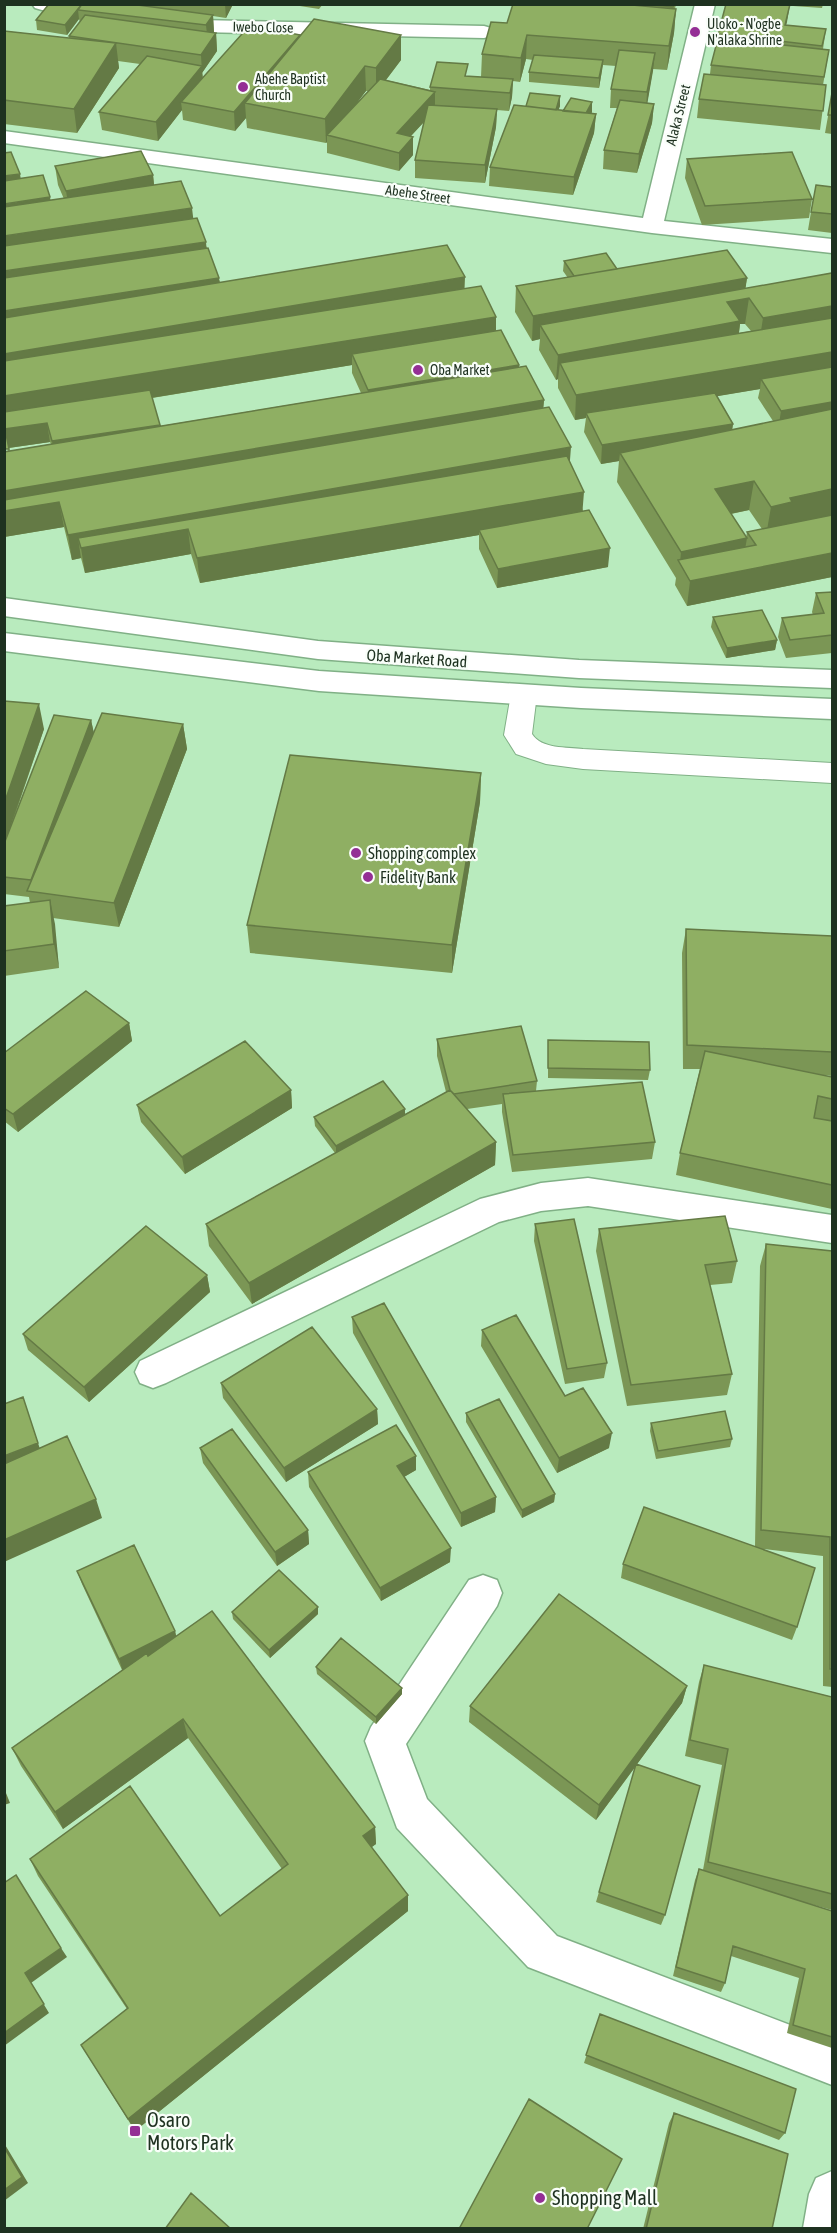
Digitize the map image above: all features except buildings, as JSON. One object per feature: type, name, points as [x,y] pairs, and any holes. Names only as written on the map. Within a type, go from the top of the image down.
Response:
[{"type":"street","points":[[42,4],[110,14]]},
{"type":"street","name":"Alaka Street","points":[[651,226],[705,4]]},
{"type":"street","name":"Iwebo Close","points":[[143,18],[200,26],[484,32]]},
{"type":"street","name":"Abehe Street","points":[[4,138],[651,226],[832,246]]},
{"type":"street","name":"Oba Market Road","points":[[4,608],[318,650],[579,669],[832,679]]},
{"type":"street","name":"Oba Market Road","points":[[4,642],[319,681],[524,694],[832,709]]},
{"type":"street","points":[[153,1372],[492,1209],[541,1197],[588,1192],[832,1229]]},
{"type":"street","points":[[483,1593],[385,1742],[412,1813],[543,1952],[832,2063]]},
{"type":"street","points":[[826,2229],[832,2194]]},
{"type":"lane","points":[[524,694],[518,735],[526,747],[546,754],[583,759],[832,773]]},
{"type":"place","name":"Uloko - N'ogbe N'alaka Shrine","points":[[695,32]]},
{"type":"place","name":"Abehe Baptist Church","points":[[243,87]]},
{"type":"place","name":"Oba Market","points":[[418,370]]},
{"type":"place","name":"Shopping complex","points":[[356,853]]},
{"type":"place","name":"Fidelity Bank","points":[[368,877]]},
{"type":"place","name":"Osaro Motors Park","points":[[135,2131]]},
{"type":"place","name":"Shopping Mall","points":[[540,2198]]}]
